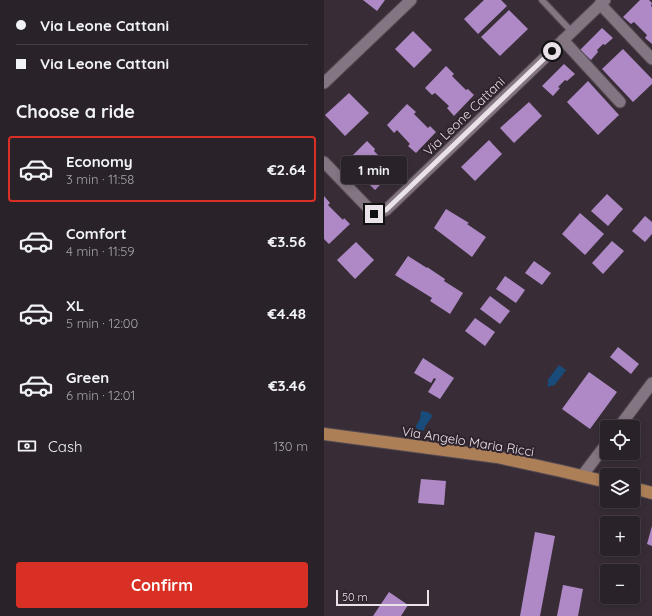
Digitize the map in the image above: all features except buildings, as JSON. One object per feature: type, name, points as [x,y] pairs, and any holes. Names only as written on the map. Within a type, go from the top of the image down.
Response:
[{"type":"main road","name":"Via Angelo Maria Ricci","points":[[324,434],[497,458],[600,480]]},
{"type":"main road","points":[[640,490],[652,493]]},
{"type":"street","points":[[326,76],[411,0]]},
{"type":"street","points":[[603,2],[652,59]]},
{"type":"street","name":"Via Leone Cattani","points":[[324,162],[374,214],[386,210],[603,2]]},
{"type":"street","points":[[563,40],[620,102]]},
{"type":"street","points":[[624,420],[652,382]]},
{"type":"street","points":[[582,476],[600,452]]},
{"type":"lane","points":[[542,0],[572,32]]},
{"type":"water","points":[[559,365],[566,370],[554,386],[552,385],[549,387],[547,385],[549,382],[547,381]]},
{"type":"water","points":[[423,411],[430,413],[432,416],[424,430],[421,432],[417,431],[416,426],[420,419],[421,412]]},
{"type":"route","points":[[374,214],[386,210],[552,51]]}]
